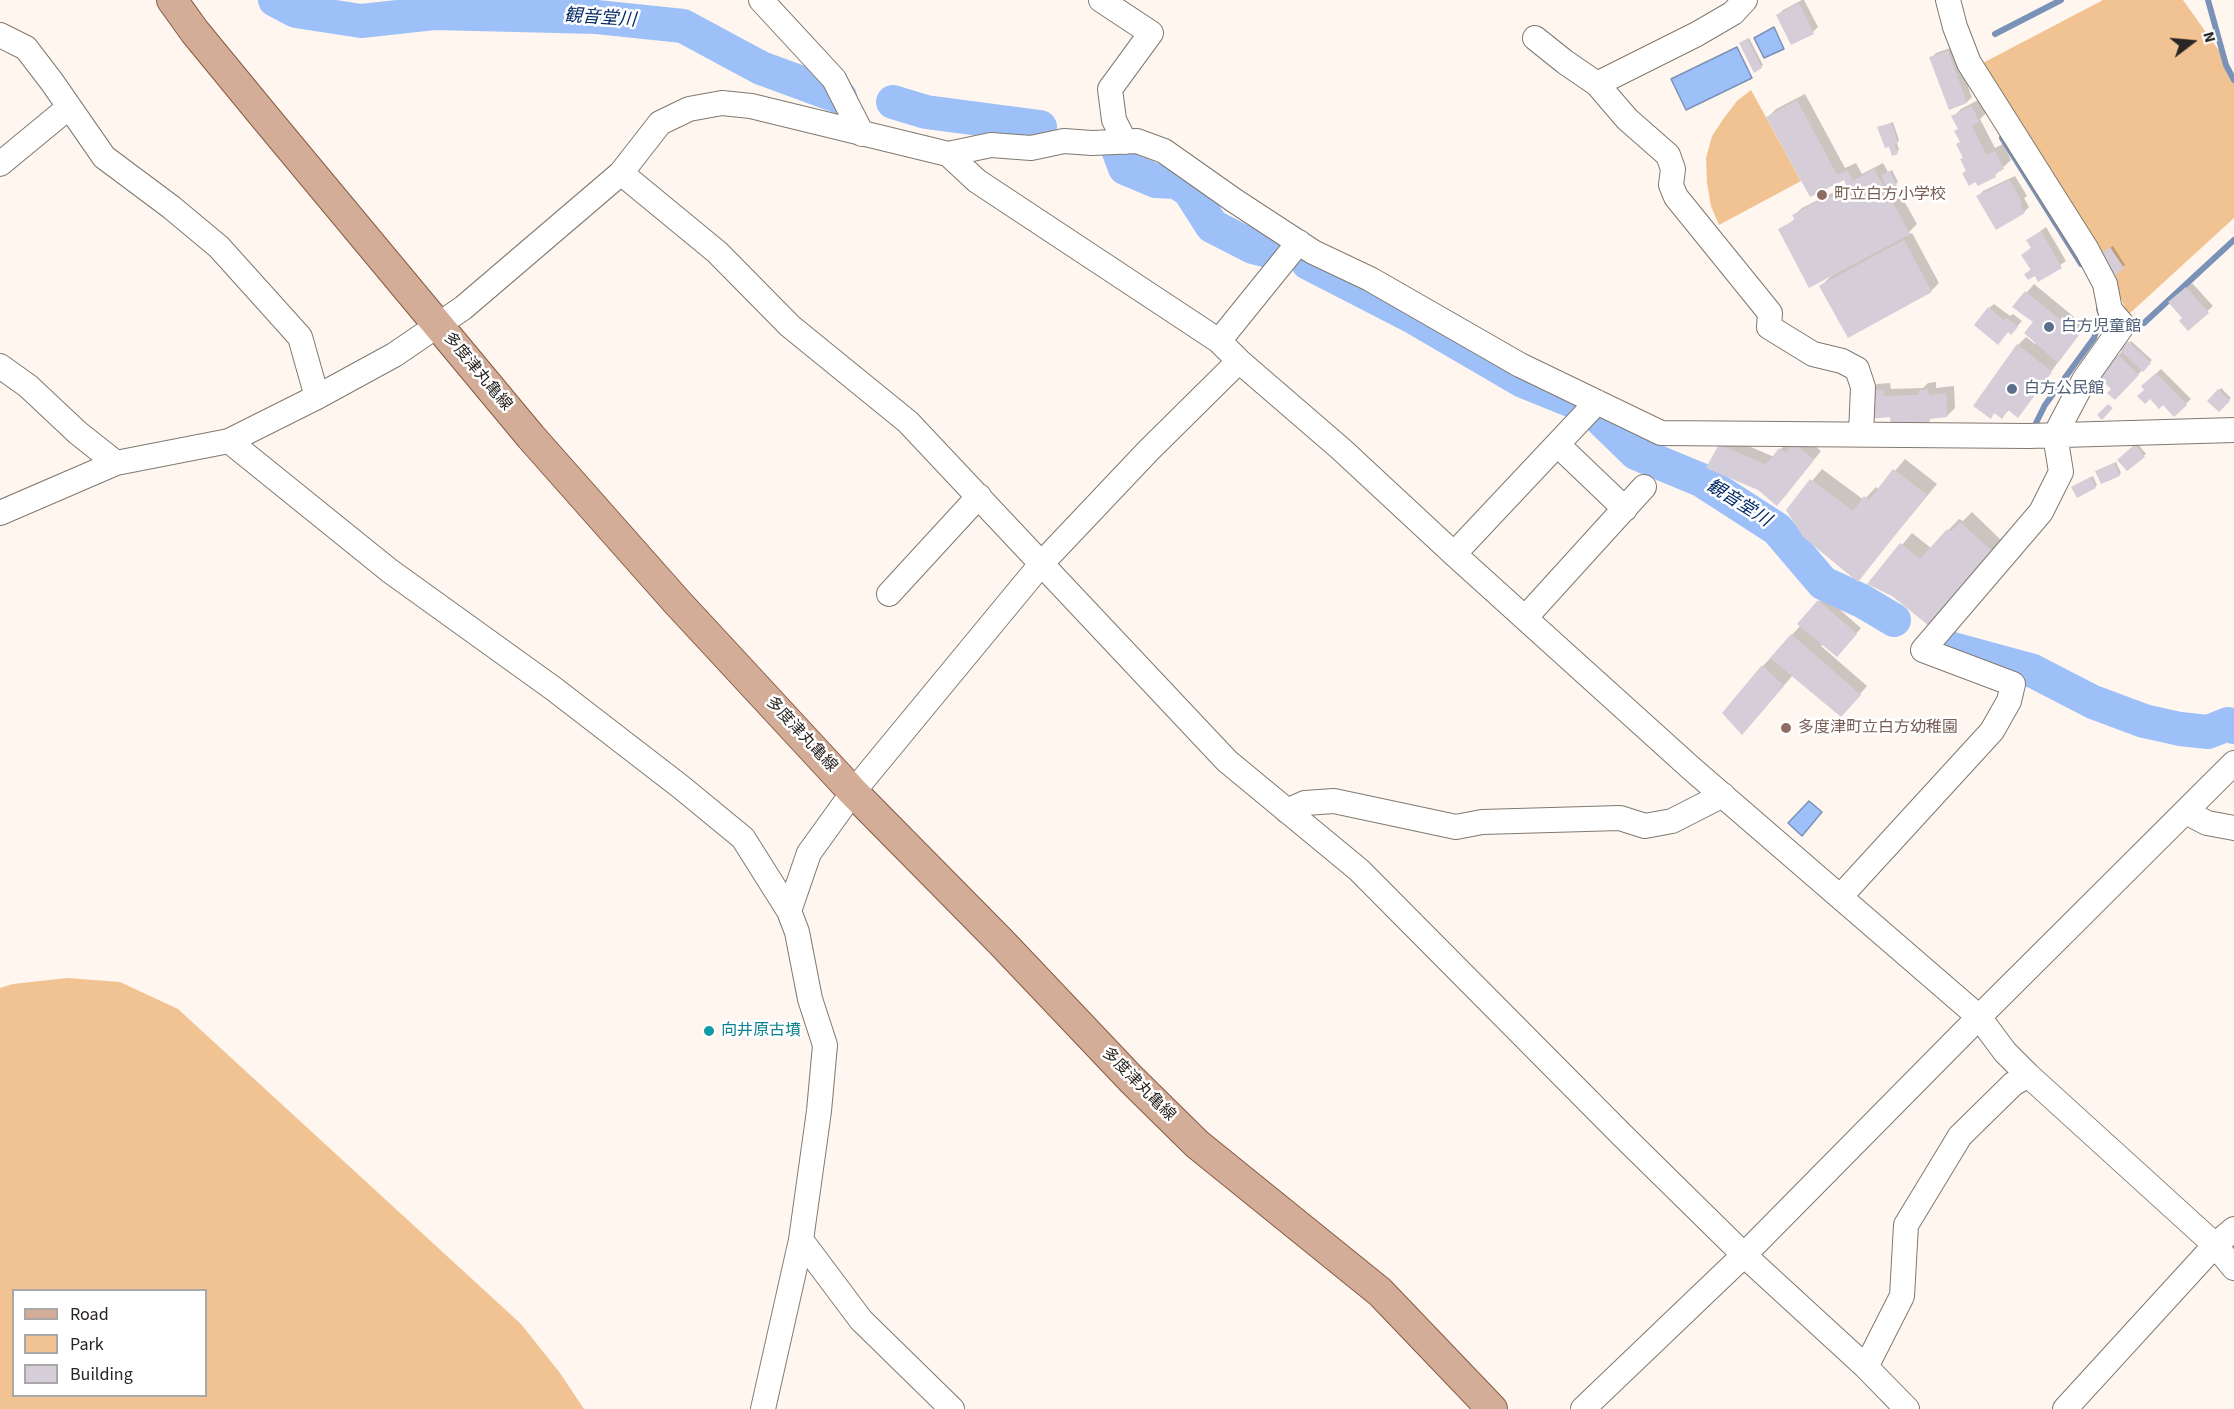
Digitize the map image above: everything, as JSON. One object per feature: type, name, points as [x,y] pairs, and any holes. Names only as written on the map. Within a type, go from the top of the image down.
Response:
[{"type":"main road","name":"多度津丸亀線","points":[[172,0],[236,82],[531,437],[669,593],[853,792],[1197,1144],[1380,1292],[1492,1409]]},
{"type":"street","points":[[761,0],[834,79],[862,134]]},
{"type":"street","points":[[1101,0],[1151,33],[1110,89],[1114,120],[1125,142]]},
{"type":"street","points":[[1598,84],[1697,34],[1733,13],[1745,0]]},
{"type":"street","points":[[1840,897],[1992,731],[2009,701],[2013,684],[1923,650],[2041,512],[2061,472],[2055,435],[2084,380],[2123,325],[2110,310],[2105,284],[2087,250],[1969,63],[1955,27],[1948,0]]},
{"type":"street","points":[[0,35],[26,48],[104,157],[171,207],[219,247],[300,337],[317,397]]},
{"type":"street","points":[[1535,38],[1598,84],[1627,119],[1668,155],[1673,169],[1671,185],[1676,197],[1770,313],[1769,327],[1813,354],[1842,361],[1857,369],[1863,387],[1861,435]]},
{"type":"street","points":[[0,513],[116,463],[229,441],[394,355],[463,308],[621,173],[660,123],[689,109],[722,103],[751,106],[948,154],[991,145],[1031,148],[1064,141],[1092,143],[1137,141],[1164,151],[1313,252],[1370,279],[1520,365],[1661,433],[2055,435],[2234,430]]},
{"type":"street","points":[[0,164],[68,108]]},
{"type":"street","points":[[948,154],[977,181],[1219,341],[1723,795],[1979,1017],[2005,1052],[2028,1075],[2215,1245],[2234,1268]]},
{"type":"street","points":[[621,173],[717,252],[790,326],[908,422],[1227,761],[1359,870],[1569,1083],[1744,1255],[1866,1367],[1907,1409]]},
{"type":"street","points":[[1219,341],[1299,242]]},
{"type":"street","points":[[789,911],[809,853],[853,792],[1042,563],[1148,451],[1239,361]]},
{"type":"street","points":[[0,366],[28,387],[78,433],[116,463]]},
{"type":"street","points":[[1454,554],[1597,402]]},
{"type":"street","points":[[229,441],[390,571],[554,689],[743,838],[789,911],[797,932],[810,999],[825,1046],[819,1111],[801,1240],[763,1409]]},
{"type":"street","points":[[1558,445],[1625,509]]},
{"type":"street","points":[[1525,618],[1644,487]]},
{"type":"street","points":[[889,594],[979,496]]},
{"type":"street","points":[[1583,1409],[1744,1255],[2234,763]]},
{"type":"street","points":[[1287,811],[1305,803],[1334,801],[1456,827],[1482,822],[1620,818],[1645,826],[1672,821],[1723,795]]},
{"type":"street","points":[[2186,812],[2206,823],[2234,828]]},
{"type":"street","points":[[1866,1367],[1902,1296],[1906,1225],[1960,1136],[2013,1084],[2028,1075]]},
{"type":"street","points":[[2065,1409],[2215,1245],[2234,1230]]},
{"type":"street","points":[[801,1240],[861,1320],[952,1409]]},
{"type":"green space","points":[[2103,0],[2183,0],[2225,59],[2234,79],[2234,218],[2128,315],[2110,273],[1979,65]]},
{"type":"green space","points":[[1751,90],[1801,181],[1719,225],[1711,206],[1706,158],[1712,136],[1737,101]]},
{"type":"green space","points":[[67,978],[120,982],[178,1009],[521,1324],[560,1373],[584,1409],[0,1409],[0,988],[13,984]]},
{"type":"water","points":[[1774,27],[1784,49],[1764,58],[1754,38]]},
{"type":"water","points":[[1737,47],[1752,78],[1686,110],[1671,79]]},
{"type":"water","points":[[1809,801],[1822,812],[1802,836],[1788,823]]},
{"type":"building","points":[[1799,3],[1814,34],[1791,45],[1776,15]]},
{"type":"building","points":[[1747,39],[1762,68],[1754,73],[1739,43]]},
{"type":"building","points":[[1948,51],[1967,103],[1949,110],[1929,57]]},
{"type":"building","points":[[1797,100],[1837,175],[1847,170],[1853,181],[1874,169],[1910,234],[1809,288],[1778,229],[1795,220],[1792,215],[1844,190],[1843,187],[1846,185],[1844,180],[1810,197],[1766,117]]},
{"type":"building","points":[[1972,106],[1979,122],[1972,126],[1986,155],[1995,151],[2004,169],[1995,174],[1996,177],[1978,186],[1975,182],[1969,186],[1962,173],[1966,171],[1956,144],[1960,142],[1954,131],[1958,129],[1951,116]]},
{"type":"building","points":[[1891,123],[1898,143],[1895,144],[1898,154],[1892,156],[1889,147],[1885,148],[1877,127]]},
{"type":"building","points":[[1890,171],[1897,186],[1888,190],[1881,175]]},
{"type":"building","points":[[2010,180],[2022,202],[2020,204],[2025,213],[1996,230],[1976,196]]},
{"type":"building","points":[[2041,231],[2062,268],[2038,282],[2035,276],[2028,280],[2024,274],[2031,270],[2021,255],[2031,248],[2026,240]]},
{"type":"building","points":[[1904,240],[1932,292],[1848,338],[1819,286]]},
{"type":"building","points":[[2110,247],[2124,268],[2114,276],[2100,254]]},
{"type":"building","points":[[2186,287],[2209,313],[2188,331],[2179,321],[2182,318],[2168,302]]},
{"type":"building","name":"白方児童館","points":[[2025,291],[2079,335],[2058,363],[2024,333],[2033,322],[2012,307]]},
{"type":"building","points":[[1988,307],[2004,320],[2007,318],[2018,327],[2011,335],[2008,332],[1998,345],[1974,325]]},
{"type":"building","points":[[2128,341],[2151,363],[2143,372],[2120,350]]},
{"type":"building","name":"白方公民館","points":[[2017,344],[2052,372],[2018,418],[2008,410],[2002,419],[1994,413],[1991,419],[1973,406]]},
{"type":"building","points":[[2118,355],[2139,375],[2115,400],[2107,393],[2111,389],[2098,376]]},
{"type":"building","points":[[2156,373],[2187,405],[2174,417],[2163,405],[2159,409],[2150,399],[2145,404],[2137,396],[2144,390],[2141,386]]},
{"type":"building","points":[[1928,389],[1929,395],[1946,393],[1947,417],[1929,419],[1930,422],[1891,425],[1890,417],[1868,419],[1867,391],[1883,390],[1884,396],[1919,395],[1919,390]]},
{"type":"building","points":[[2218,389],[2230,401],[2219,412],[2207,401]]},
{"type":"building","points":[[2108,404],[2113,408],[2102,420],[2097,415]]},
{"type":"building","points":[[1794,443],[1814,460],[1777,506],[1758,490],[1706,468],[1719,444],[1766,465],[1779,448],[1786,453]]},
{"type":"building","points":[[2135,444],[2145,457],[2127,471],[2117,460]]},
{"type":"building","points":[[2114,463],[2120,476],[2101,484],[2095,471]]},
{"type":"building","points":[[1893,469],[1927,495],[1858,582],[1803,537],[1786,510],[1810,479],[1853,511],[1864,496],[1869,500]]},
{"type":"building","points":[[2091,477],[2096,488],[2077,498],[2071,487]]},
{"type":"building","points":[[1960,522],[1994,553],[1928,625],[1892,596],[1867,584],[1900,543],[1920,559],[1947,529],[1951,531]]},
{"type":"building","points":[[1818,600],[1857,634],[1837,657],[1797,624]]},
{"type":"building","points":[[1791,634],[1861,695],[1841,717],[1770,658]]},
{"type":"building","points":[[1762,665],[1784,686],[1742,735],[1722,713]]},
{"type":"waterway","name":"観音堂川","points":[[275,0],[296,11],[361,21],[434,13],[597,17],[683,26],[761,68],[840,97]]},
{"type":"waterway","points":[[1995,34],[2061,0]]},
{"type":"waterway","points":[[2208,0],[2226,65],[2234,80]]},
{"type":"waterway","name":"観音堂川","points":[[893,102],[926,112],[1040,127]]},
{"type":"waterway","points":[[2002,138],[2081,264]]},
{"type":"waterway","name":"観音堂川","points":[[1116,144],[1125,168],[1156,181],[1176,182],[1189,190],[1212,226],[1253,247],[1276,253]]},
{"type":"waterway","points":[[2144,323],[2234,240]]},
{"type":"waterway","name":"観音堂川","points":[[1308,263],[1415,318],[1523,381],[1570,400]]},
{"type":"waterway","points":[[2036,423],[2045,405],[2094,338],[2101,315],[2099,309]]},
{"type":"waterway","name":"観音堂川","points":[[1602,420],[1636,453],[1701,480],[1777,529],[1823,583],[1862,601],[1894,620]]},
{"type":"waterway","name":"観音堂川","points":[[1945,647],[2033,671],[2093,702],[2144,721],[2208,732],[2228,724],[2234,727]]},
{"type":"waterway","name":"観音堂川","points":[[2228,724],[2234,719]]},
{"type":"place","name":"町立白方小学校","points":[[1822,195]]},
{"type":"place","name":"白方児童館","points":[[2049,327]]},
{"type":"place","name":"白方公民館","points":[[2012,389]]},
{"type":"place","name":"多度津町立白方幼稚園","points":[[1786,728]]},
{"type":"place","name":"向井原古墳","points":[[709,1031]]}]
